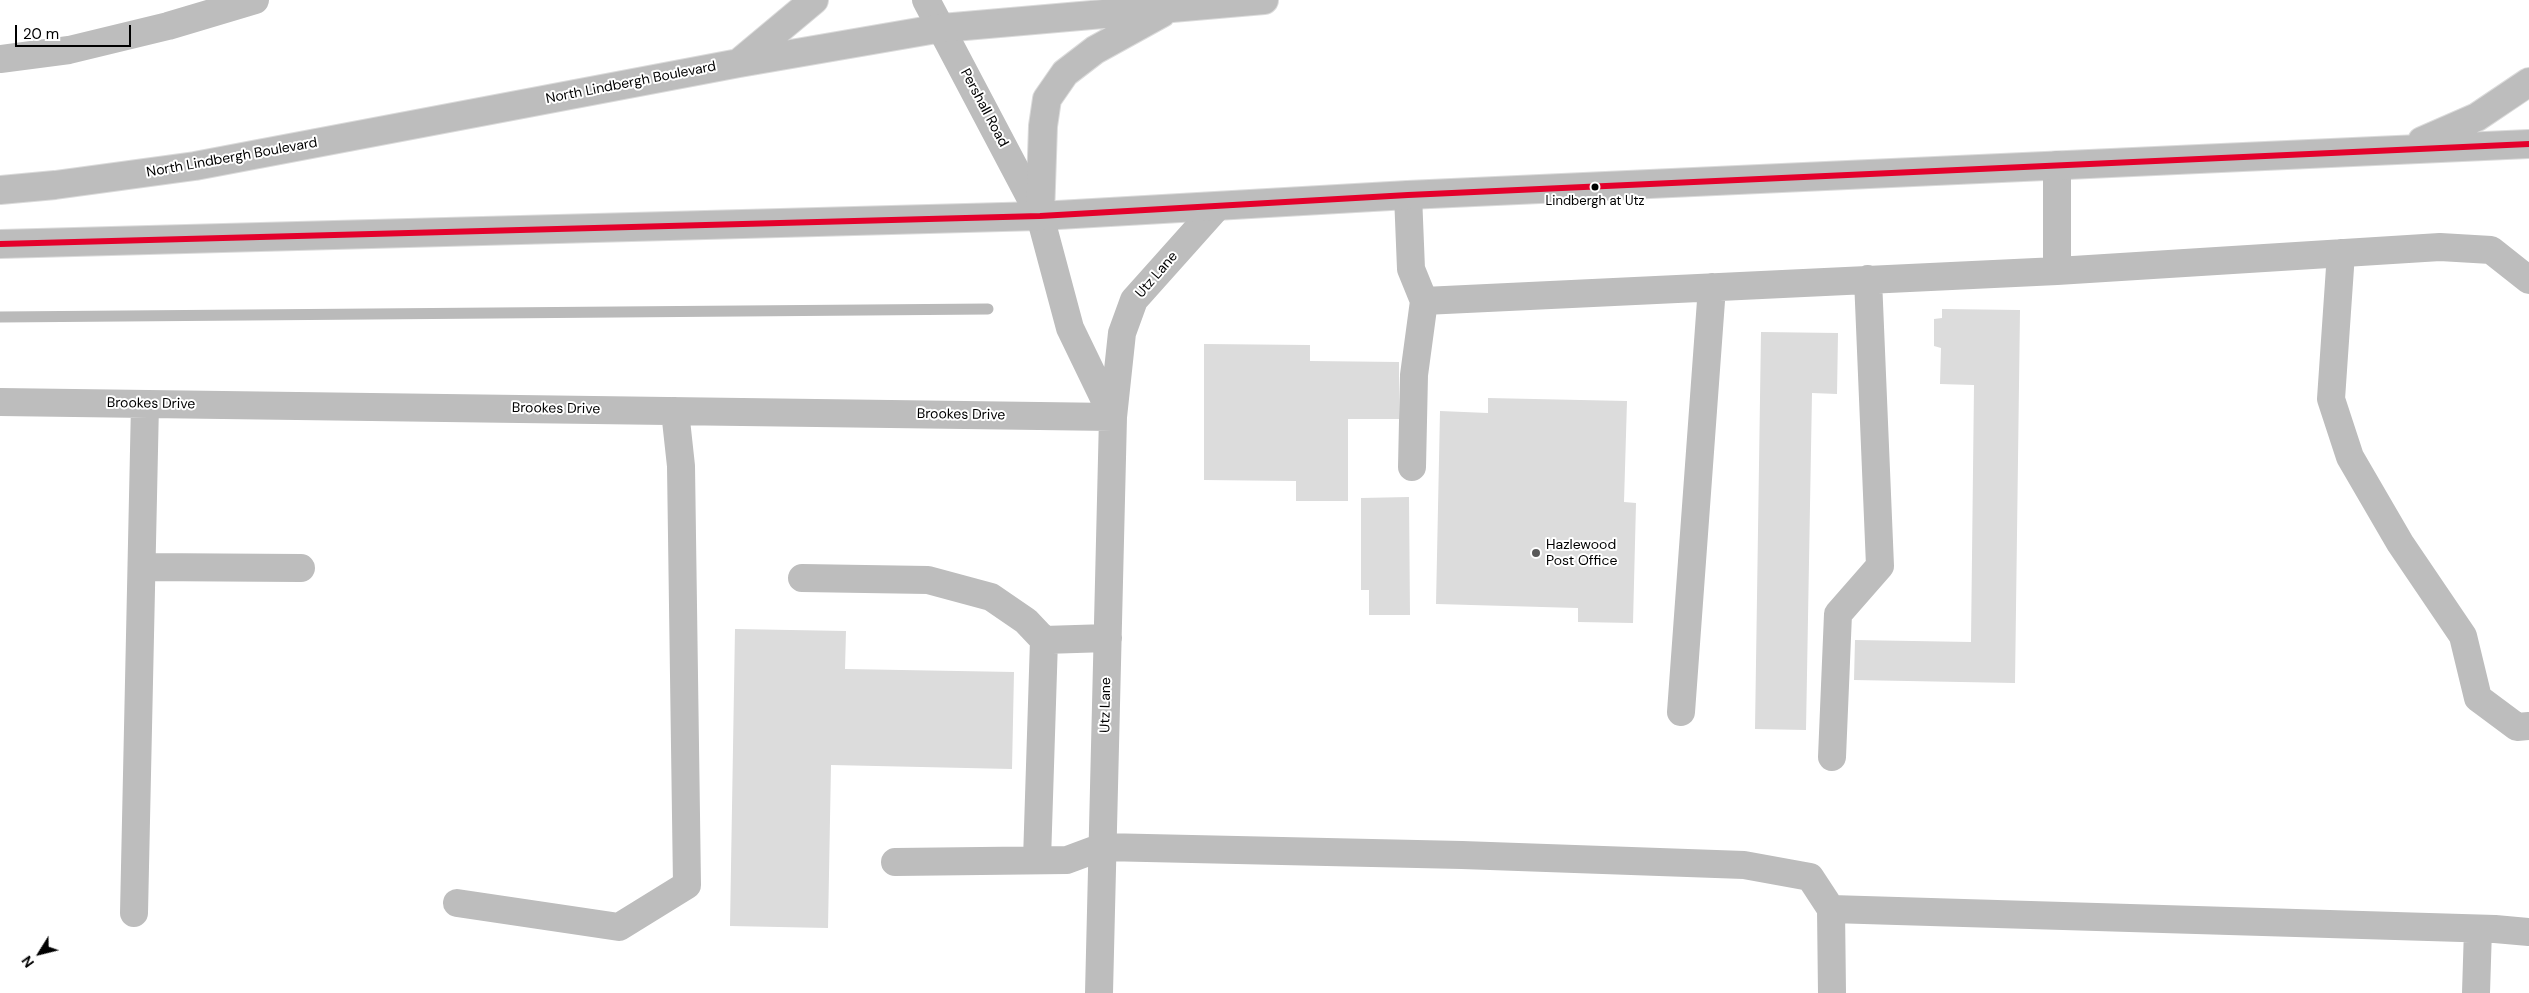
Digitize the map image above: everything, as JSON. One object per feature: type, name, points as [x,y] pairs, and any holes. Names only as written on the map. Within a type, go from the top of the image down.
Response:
[{"type":"main road","points":[[0,59],[69,50],[168,26],[255,0]]},
{"type":"main road","points":[[739,63],[814,0]]},
{"type":"main road","name":"Pershall Road","points":[[926,0],[1040,216]]},
{"type":"main road","name":"North Lindbergh Boulevard","points":[[0,190],[54,185],[195,166],[739,63],[942,28],[1264,0]]},
{"type":"main road","points":[[1040,216],[1043,126],[1047,99],[1065,73],[1095,50],[1172,8]]},
{"type":"main road","points":[[2405,148],[2477,118],[2529,82]]},
{"type":"main road","points":[[0,244],[1040,216],[1408,195],[2405,148],[2529,144]]},
{"type":"main road","points":[[2057,165],[2057,271]]},
{"type":"main road","points":[[1408,195],[1411,269],[1424,301],[1414,375],[1412,467]]},
{"type":"main road","name":"Utz Lane","points":[[1099,993],[1112,417],[1122,333],[1134,300],[1218,206]]},
{"type":"main road","name":"Utz Lane","points":[[1040,216],[1070,328],[1112,417]]},
{"type":"main road","points":[[1424,301],[2057,271],[2440,247],[2490,250],[2529,280]]},
{"type":"main road","points":[[2341,253],[2331,399],[2350,457],[2400,543],[2463,636],[2478,698],[2517,727],[2529,726]]},
{"type":"main road","points":[[1832,758],[1838,614],[1880,566],[1868,279]]},
{"type":"main road","points":[[1681,712],[1712,287]]},
{"type":"main road","name":"Brookes Drive","points":[[0,402],[1112,417]]},
{"type":"main road","points":[[134,913],[145,404]]},
{"type":"main road","points":[[457,903],[618,927],[687,885],[681,466],[675,411]]},
{"type":"main road","points":[[142,567],[301,568]]},
{"type":"main road","points":[[802,578],[928,580],[991,598],[1026,621],[1044,640],[1037,860]]},
{"type":"main road","points":[[1044,640],[1108,638]]},
{"type":"main road","points":[[895,862],[1068,860],[1102,847],[1471,855],[1744,864],[1810,876],[1831,909],[1832,993]]},
{"type":"main road","points":[[1831,909],[2529,932]]},
{"type":"main road","points":[[2476,993],[2478,929]]},
{"type":"building","points":[[1942,309],[2020,310],[2015,683],[1854,680],[1855,640],[1971,642],[1974,385],[1940,384],[1941,348],[1934,346],[1934,319],[1942,318]]},
{"type":"building","points":[[1761,332],[1838,333],[1837,394],[1812,393],[1806,730],[1755,729]]},
{"type":"building","points":[[1204,344],[1310,345],[1310,361],[1399,362],[1399,419],[1348,419],[1348,501],[1296,501],[1296,481],[1204,480]]},
{"type":"building","name":"Hazlewood Post Office","points":[[1488,398],[1627,401],[1624,502],[1636,503],[1633,623],[1578,622],[1578,608],[1436,604],[1440,411],[1488,413]]},
{"type":"building","points":[[1409,497],[1410,615],[1369,615],[1369,590],[1361,590],[1361,498]]},
{"type":"building","points":[[735,629],[846,631],[845,669],[1014,672],[1012,769],[831,765],[828,928],[730,926]]},
{"type":"waterway","points":[[0,317],[988,309]]},
{"type":"transit line","points":[[0,244],[1040,216],[1408,195],[2529,144]]},
{"type":"place","name":"Lindbergh at Utz","points":[[1595,187]]},
{"type":"place","name":"Hazlewood Post Office","points":[[1536,553]]}]
